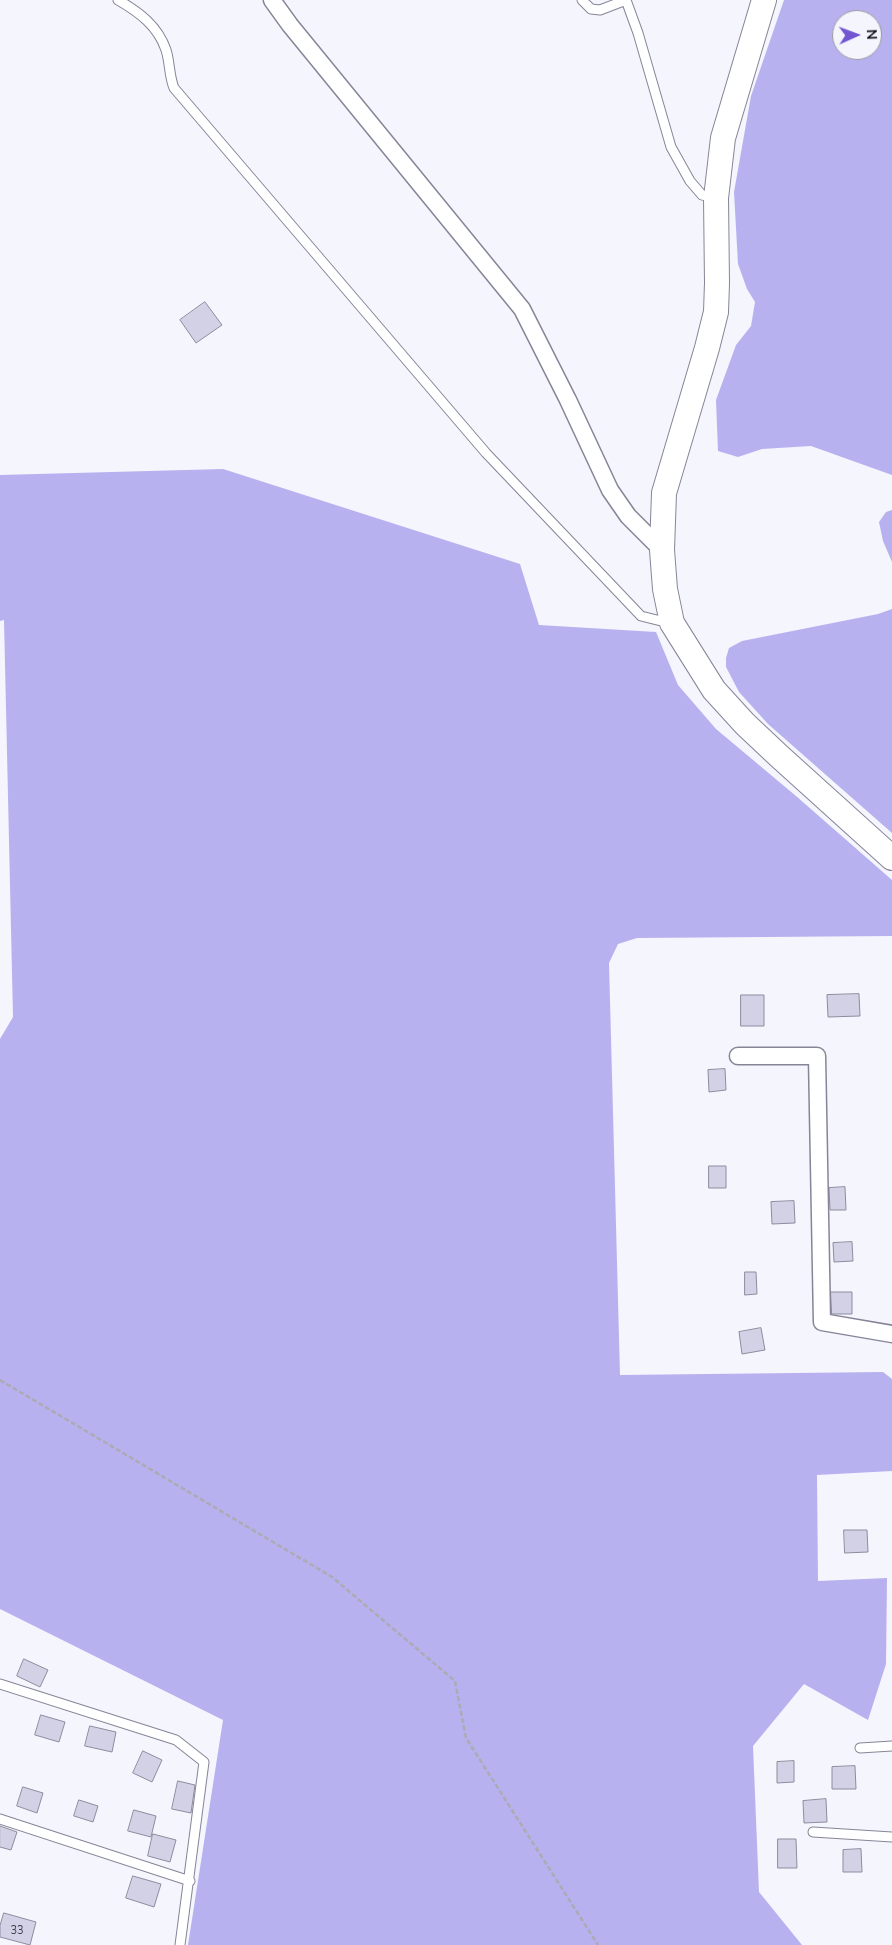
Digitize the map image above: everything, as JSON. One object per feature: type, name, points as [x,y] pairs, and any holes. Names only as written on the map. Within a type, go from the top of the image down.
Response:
[{"type":"main road","points":[[764,0],[723,138],[716,198],[718,283],[716,312],[664,493],[662,550],[665,589],[672,623],[714,690],[738,717],[892,858]]},
{"type":"street","points":[[272,0],[320,63],[522,309],[568,400],[610,490],[628,516],[662,550]]},
{"type":"street","points":[[738,1056],[817,1056],[822,1322],[892,1334]]},
{"type":"lane","points":[[118,0],[138,11],[159,35],[166,51],[170,78],[174,88],[486,453],[641,616],[672,623]]},
{"type":"lane","points":[[582,0],[591,9],[600,10],[626,0],[638,33],[671,147],[690,181],[702,195],[716,198]]},
{"type":"lane","points":[[0,1684],[176,1740],[204,1762],[190,1881],[180,1945]]},
{"type":"lane","points":[[860,1748],[892,1746]]},
{"type":"lane","points":[[0,1818],[190,1881]]},
{"type":"lane","points":[[813,1832],[892,1837]]},
{"type":"path","points":[[0,1380],[332,1577],[455,1681],[466,1738],[598,1945]]},
{"type":"shaded area","points":[[784,0],[892,0],[892,475],[811,446],[762,449],[738,457],[718,451],[716,400],[736,345],[751,326],[755,302],[747,289],[738,264],[734,192],[751,96]]},
{"type":"shaded area","points":[[223,469],[520,564],[539,625],[656,632],[678,685],[716,729],[892,880],[892,936],[637,938],[618,944],[609,963],[620,1375],[883,1372],[892,1379],[892,1471],[817,1475],[818,1581],[887,1578],[886,1664],[868,1720],[804,1684],[753,1746],[759,1892],[802,1945],[188,1945],[223,1720],[0,1609],[0,1039],[13,1017],[4,620],[0,621],[0,475]]},
{"type":"shaded area","points":[[892,510],[892,562],[883,541],[879,522],[886,512]]},
{"type":"shaded area","points":[[892,609],[892,833],[768,724],[739,692],[726,667],[726,658],[729,648],[742,641],[878,614]]},
{"type":"building","points":[[205,302],[222,325],[196,343],[180,320]]},
{"type":"building","points":[[859,994],[860,1016],[828,1017],[827,995]]},
{"type":"building","points":[[741,995],[764,995],[764,1026],[741,1026]]},
{"type":"building","points":[[725,1069],[726,1090],[709,1092],[708,1070]]},
{"type":"building","points":[[709,1166],[726,1166],[726,1188],[709,1188]]},
{"type":"building","points":[[845,1187],[846,1210],[830,1210],[829,1188]]},
{"type":"building","points":[[794,1201],[795,1223],[772,1224],[771,1202]]},
{"type":"building","points":[[852,1242],[853,1261],[834,1262],[833,1243]]},
{"type":"building","points":[[745,1272],[756,1272],[757,1294],[745,1295]]},
{"type":"building","points":[[831,1292],[852,1292],[852,1314],[832,1314]]},
{"type":"building","points":[[761,1328],[765,1350],[742,1354],[739,1332]]},
{"type":"building","points":[[844,1530],[867,1530],[868,1552],[845,1553]]},
{"type":"building","points":[[24,1659],[48,1670],[40,1687],[17,1676]]},
{"type":"building","points":[[41,1715],[65,1722],[59,1742],[35,1735]]},
{"type":"building","points":[[90,1726],[116,1732],[112,1752],[85,1746]]},
{"type":"building","points":[[143,1751],[162,1760],[152,1782],[133,1773]]},
{"type":"building","points":[[794,1761],[794,1782],[777,1783],[777,1762]]},
{"type":"building","points":[[855,1766],[856,1789],[832,1789],[832,1767]]},
{"type":"building","points":[[178,1781],[195,1785],[191,1813],[172,1809]]},
{"type":"building","points":[[23,1787],[43,1793],[37,1813],[17,1806]]},
{"type":"building","points":[[826,1799],[827,1822],[804,1823],[803,1801]]},
{"type":"building","points":[[79,1800],[98,1806],[93,1822],[74,1816]]},
{"type":"building","points":[[134,1810],[156,1816],[151,1837],[128,1831]]},
{"type":"building","points":[[0,1826],[17,1832],[11,1850],[0,1847]]},
{"type":"building","points":[[153,1834],[176,1840],[170,1862],[148,1856]]},
{"type":"building","points":[[778,1839],[796,1839],[797,1868],[778,1868]]},
{"type":"building","points":[[861,1849],[862,1872],[843,1872],[843,1850]]},
{"type":"building","points":[[133,1876],[161,1884],[154,1907],[126,1898]]},
{"type":"building","points":[[4,1913],[36,1922],[30,1945],[0,1937],[0,1926]]}]
